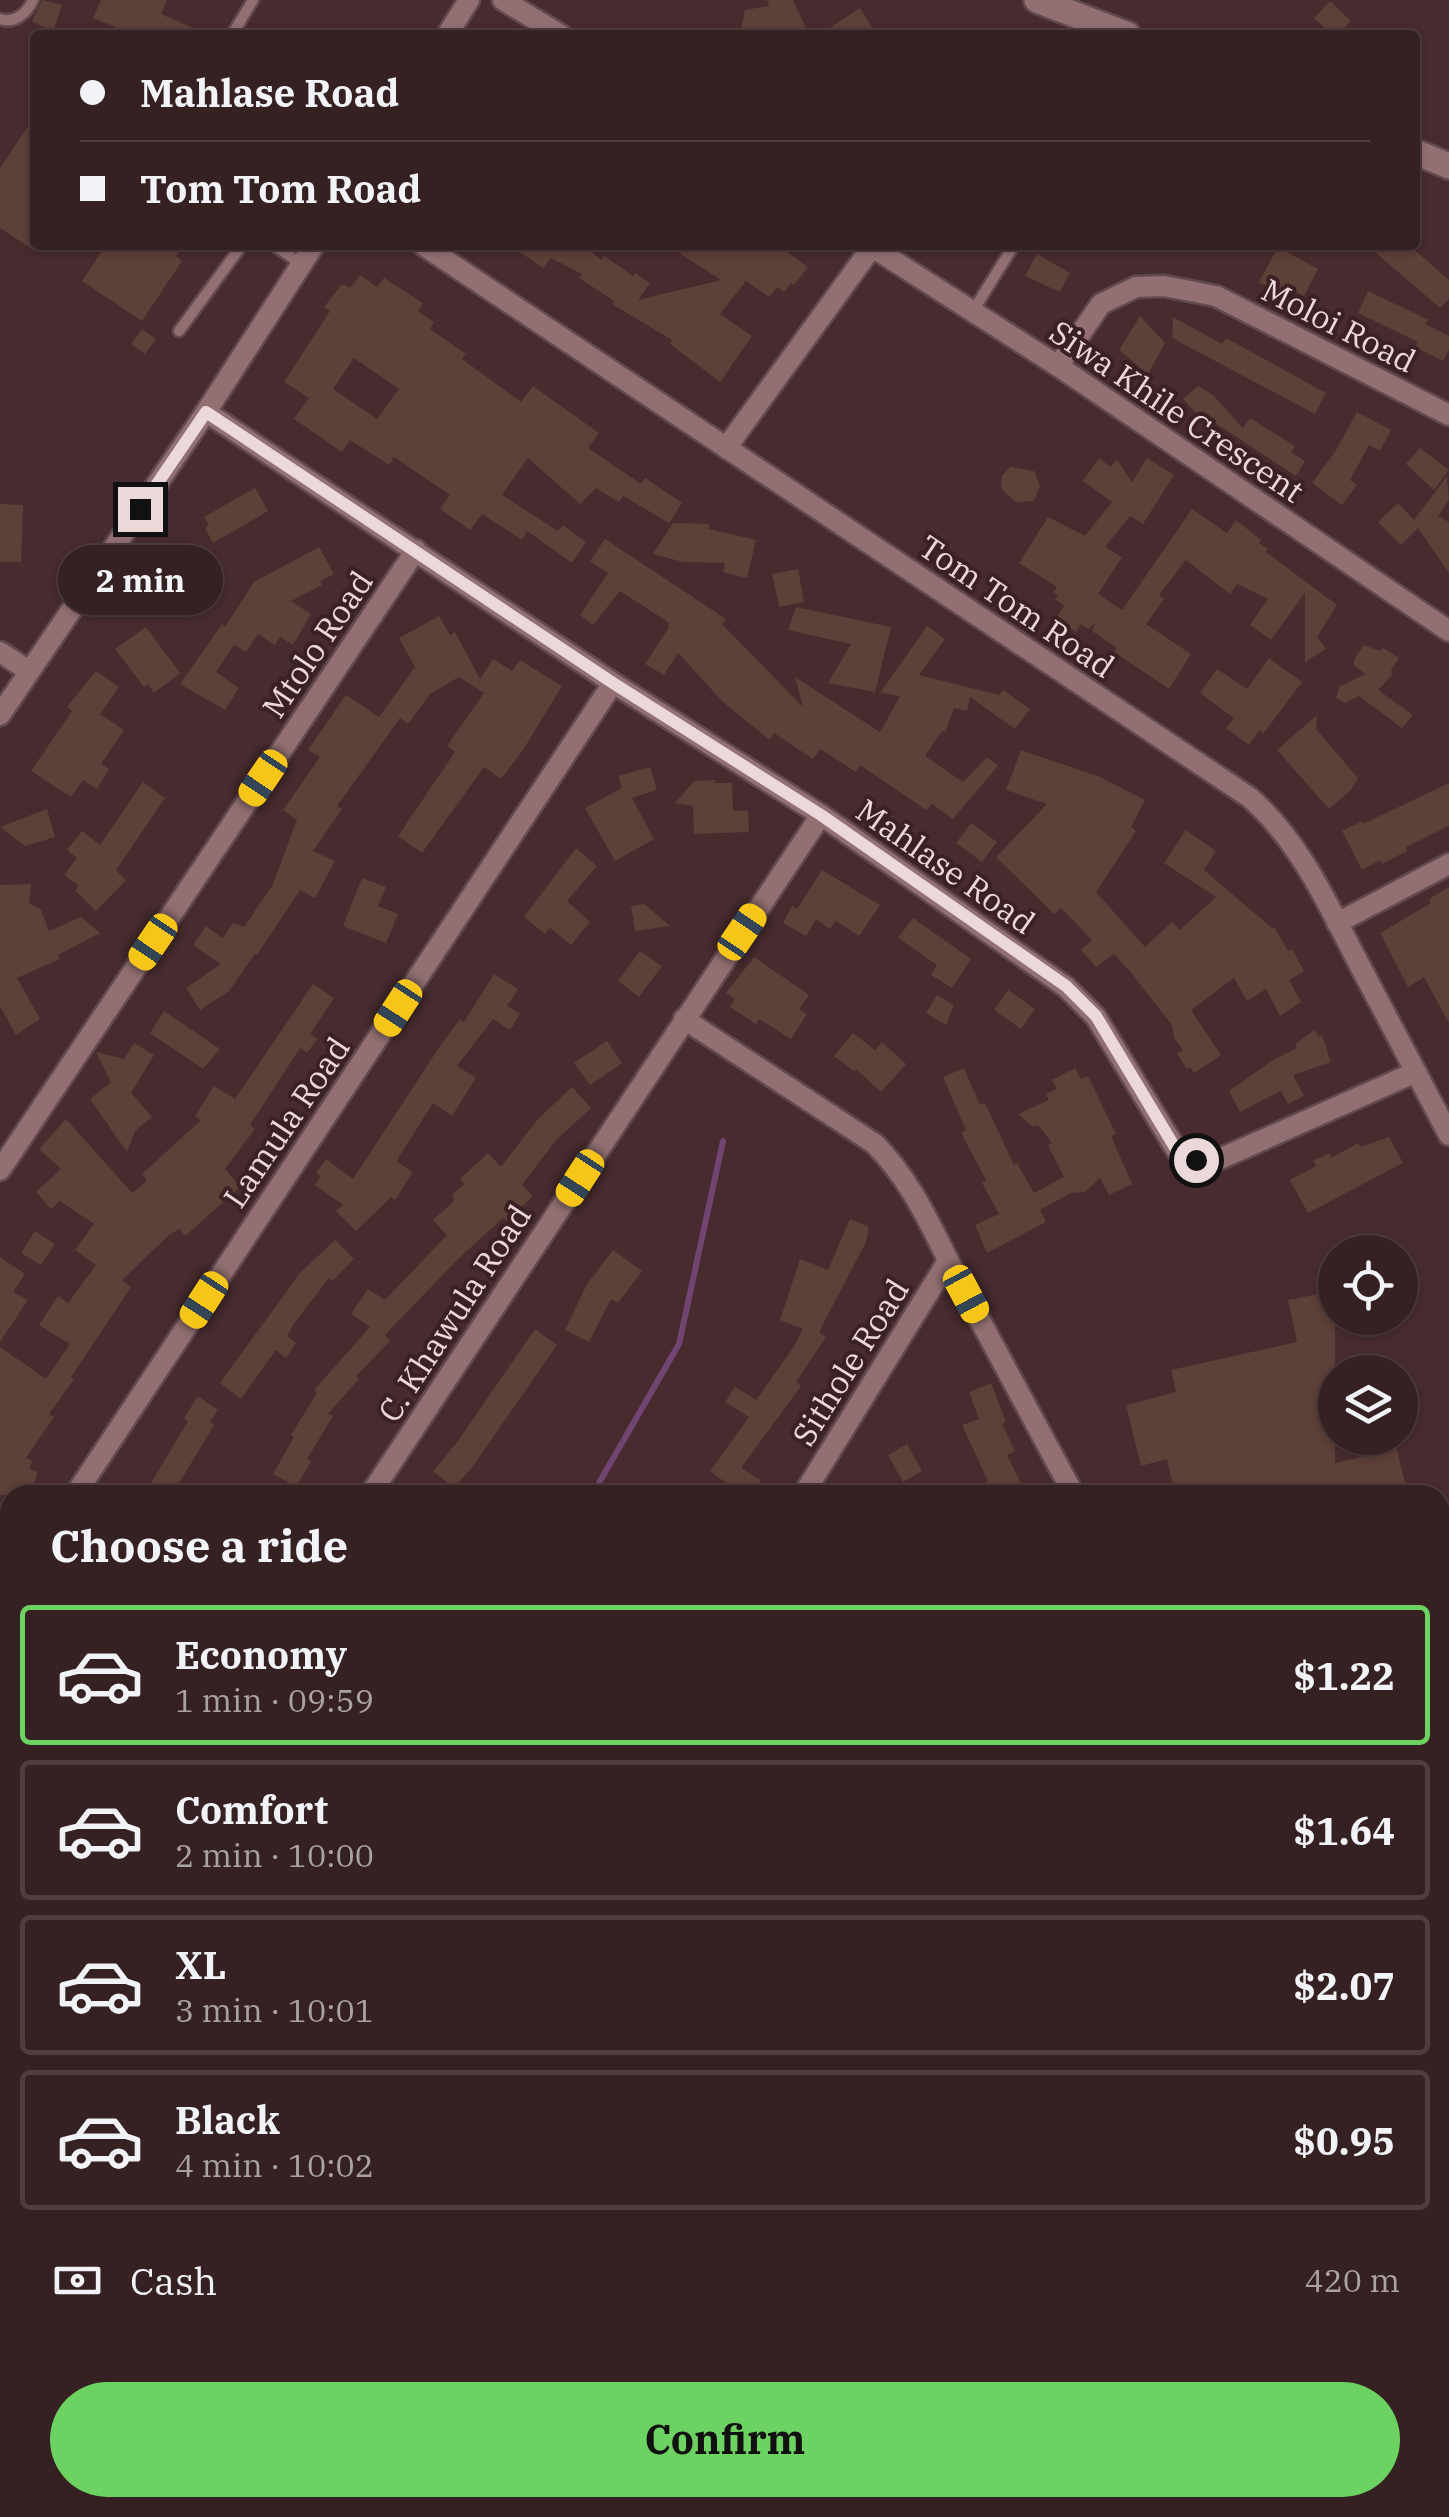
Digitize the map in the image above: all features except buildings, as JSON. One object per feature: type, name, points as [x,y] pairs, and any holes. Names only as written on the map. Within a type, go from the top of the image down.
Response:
[{"type":"street","points":[[450,30],[469,0]]},
{"type":"street","points":[[502,0],[553,30]]},
{"type":"street","points":[[1038,0],[1115,30]]},
{"type":"street","points":[[1420,154],[1449,166]]},
{"type":"street","points":[[0,715],[311,250]]},
{"type":"street","name":"Tom Tom Road","points":[[430,250],[1249,797],[1289,838],[1449,1135]]},
{"type":"street","points":[[726,448],[868,250]]},
{"type":"street","name":"Siwa Khile Crescent","points":[[877,250],[1058,366],[1449,631]]},
{"type":"street","name":"Moloi Road","points":[[1058,366],[1101,304],[1136,288],[1164,286],[1216,296],[1449,415]]},
{"type":"street","name":"Mahlase Road","points":[[206,412],[613,683],[821,815],[1066,986],[1096,1016],[1177,1151],[1196,1160],[1216,1160],[1416,1072]]},
{"type":"street","name":"Mtolo Road","points":[[0,1170],[416,550]]},
{"type":"street","points":[[0,652],[30,671]]},
{"type":"street","name":"Lamula Road","points":[[82,1485],[613,683]]},
{"type":"street","name":"C. Khawula Road","points":[[377,1485],[821,815]]},
{"type":"street","points":[[1337,922],[1449,864]]},
{"type":"street","points":[[684,1019],[875,1144],[921,1202],[948,1261],[1069,1485]]},
{"type":"street","name":"Sithole Road","points":[[809,1485],[948,1261]]},
{"type":"lane","points":[[0,19],[12,20],[23,15],[33,0]]},
{"type":"lane","points":[[235,30],[253,0]]},
{"type":"lane","points":[[178,331],[238,250]]},
{"type":"lane","points":[[281,250],[302,264]]},
{"type":"lane","points":[[973,312],[1011,250]]},
{"type":"waterway","points":[[598,1485],[679,1344],[723,1141]]},
{"type":"route","points":[[140,509],[206,412],[613,683],[821,815],[1066,986],[1096,1016],[1177,1151],[1196,1160]]}]
